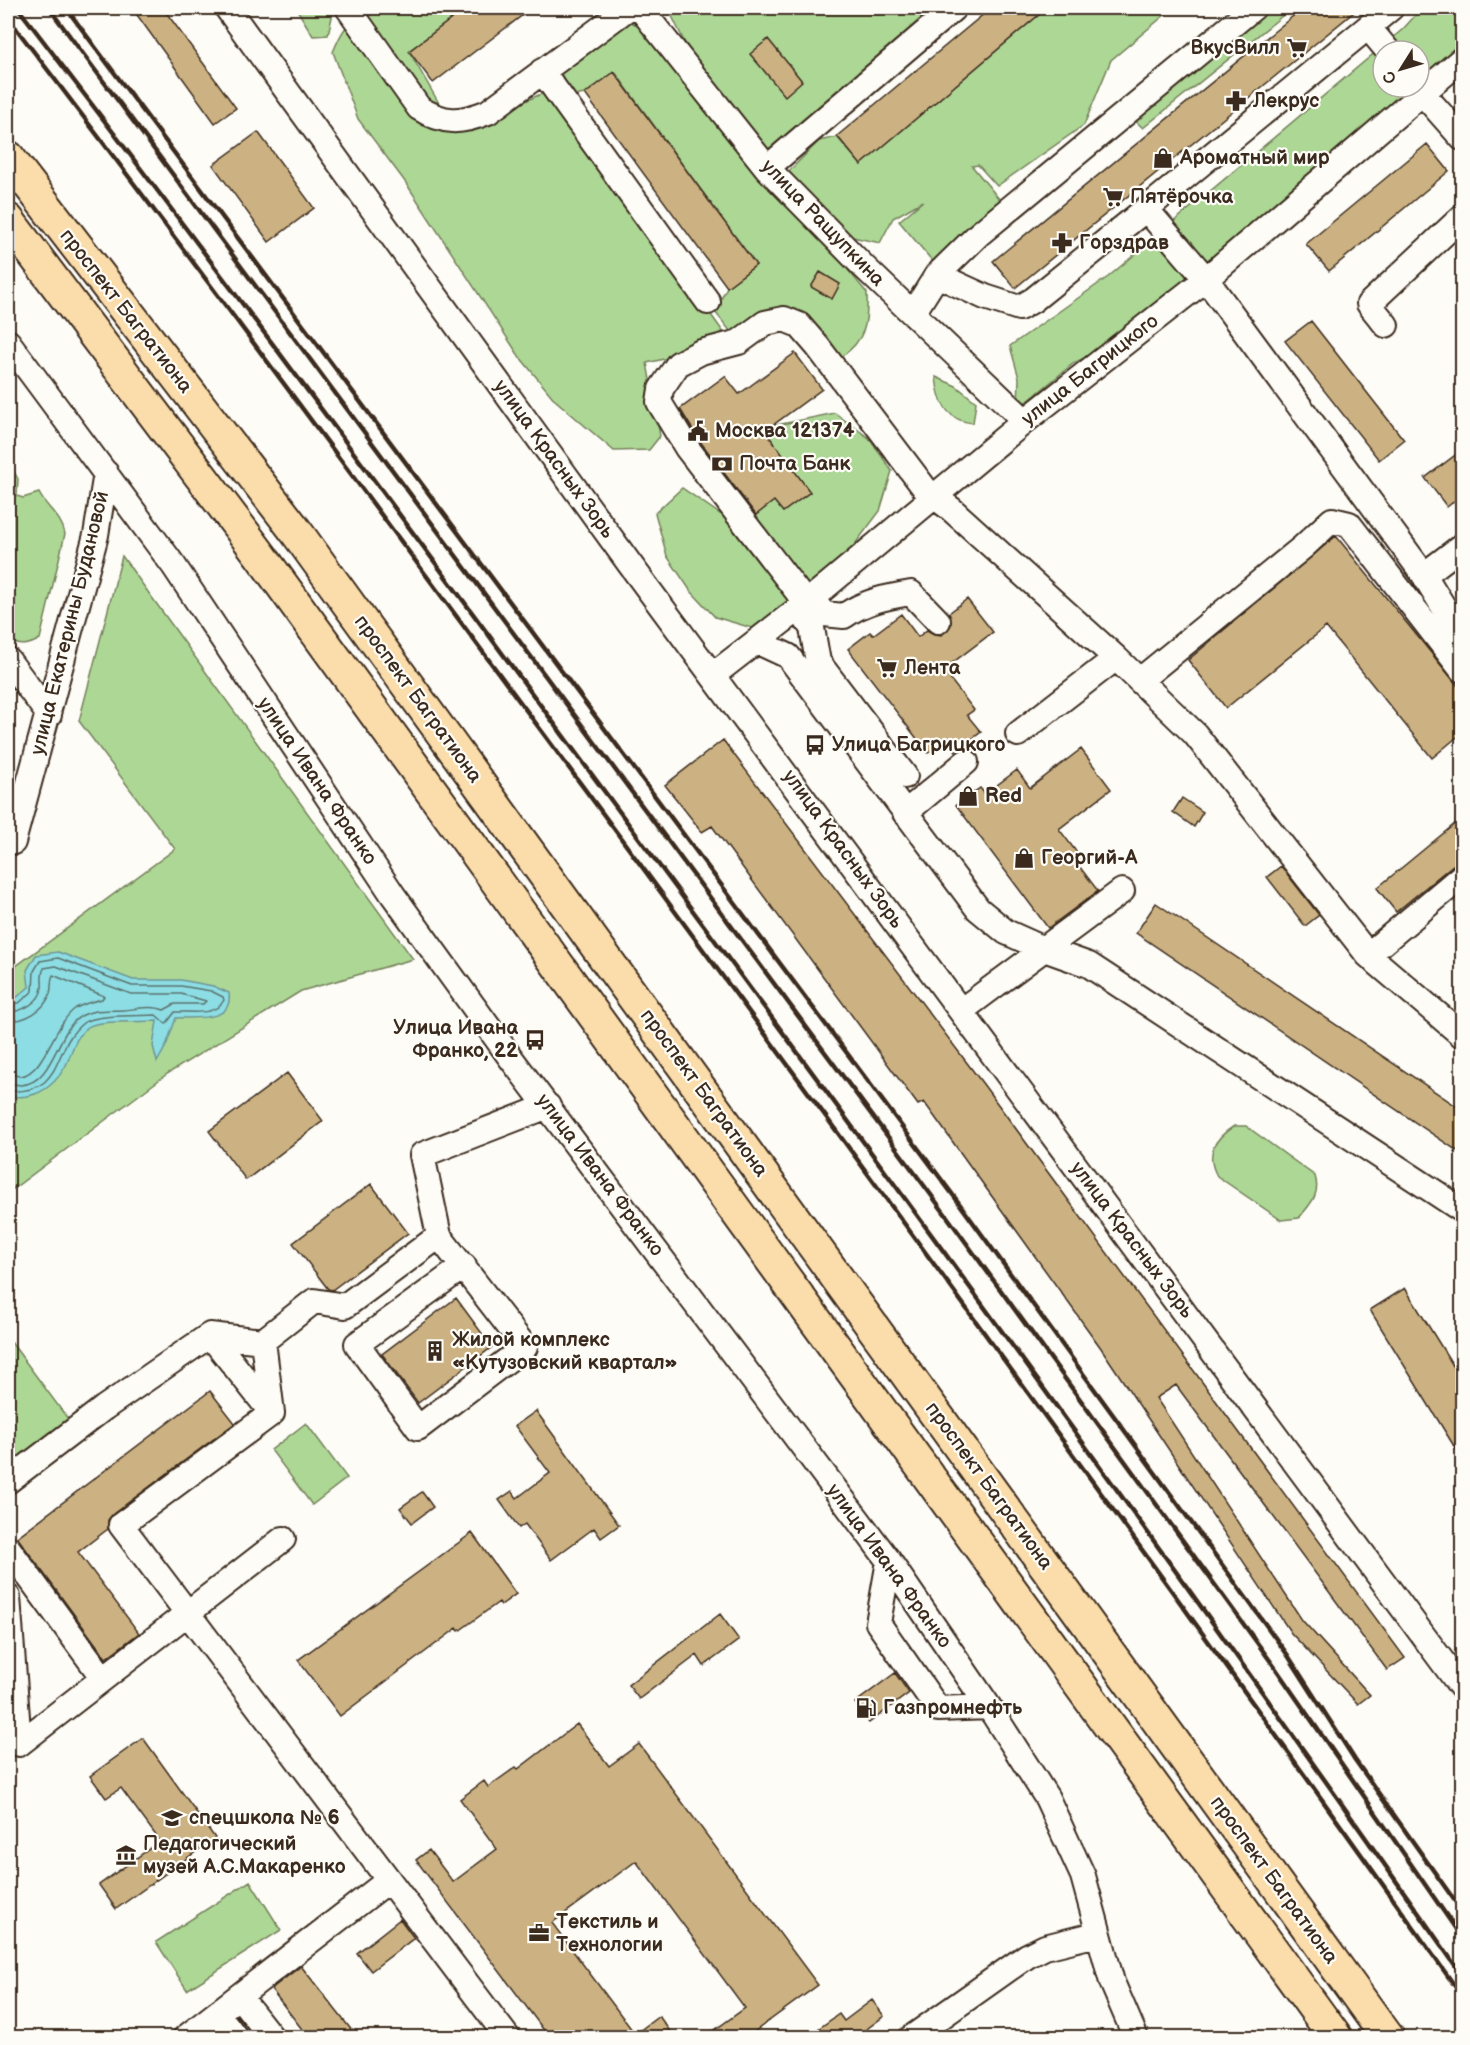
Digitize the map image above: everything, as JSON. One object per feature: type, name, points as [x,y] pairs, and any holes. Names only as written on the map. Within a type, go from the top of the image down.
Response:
[{"type":"main road","name":"проспект Багратиона","points":[[8,157],[295,530],[1388,2037]]},
{"type":"main road","name":"проспект Багратиона","points":[[8,220],[261,556],[1336,2037]]},
{"type":"street","name":"улица Красных Зорь","points":[[227,8],[713,675],[1462,1688]]},
{"type":"street","points":[[348,8],[419,108],[434,118],[450,122],[468,120],[488,112],[628,8]]},
{"type":"street","name":"улица Ращупкина","points":[[640,8],[767,168],[1025,421]]},
{"type":"street","points":[[767,168],[954,8]]},
{"type":"street","points":[[913,313],[937,275],[979,234],[1253,8]]},
{"type":"street","points":[[937,275],[986,297],[1019,308],[1033,300],[1392,8]]},
{"type":"street","points":[[1368,27],[1378,39]]},
{"type":"street","name":"улица Багрицкого","points":[[1431,81],[1462,59]]},
{"type":"street","points":[[542,71],[708,302]]},
{"type":"street","name":"улица Багрицкого","points":[[713,675],[806,604],[1025,421],[1206,279],[1409,99]]},
{"type":"street","points":[[1427,99],[1462,138]]},
{"type":"street","points":[[1146,209],[1206,279],[1424,575],[1462,637]]},
{"type":"street","points":[[1386,325],[1369,304],[1462,217]]},
{"type":"street","points":[[905,777],[818,662],[816,641],[806,604],[687,448],[660,402],[661,389],[678,364],[701,352],[739,342],[765,322],[784,319],[799,325],[926,489],[951,508],[1116,658],[1195,734],[1368,954],[1462,1035]]},
{"type":"street","name":"улица Ивана Франко","points":[[8,342],[174,566],[393,895],[889,1561],[989,1707],[1047,1798],[1083,1876],[1097,1934],[1112,1982],[1136,2037]]},
{"type":"street","name":"улица Екатерины Будановой","points":[[13,842],[96,535],[106,473]]},
{"type":"street","points":[[1140,680],[1332,520],[1349,524],[1462,670]]},
{"type":"street","points":[[1424,575],[1462,546]]},
{"type":"street","points":[[806,604],[824,614],[844,616],[857,607],[880,599],[911,593],[938,621]]},
{"type":"street","points":[[758,642],[788,656],[978,909],[1006,932],[1089,965],[1462,1210]]},
{"type":"street","points":[[1018,734],[1116,658]]},
{"type":"street","points":[[8,660],[49,715]]},
{"type":"street","points":[[905,813],[966,762]]},
{"type":"street","points":[[1368,954],[1462,876]]},
{"type":"street","points":[[962,1010],[1122,891]]},
{"type":"street","points":[[464,1266],[357,1344],[418,1428],[525,1347],[464,1266],[439,1236],[422,1155],[548,1106]]},
{"type":"street","points":[[8,1481],[104,1408],[210,1335],[263,1341],[314,1301],[345,1306],[439,1236]]},
{"type":"street","points":[[210,1335],[272,1413]]},
{"type":"street","points":[[263,1341],[272,1413]]},
{"type":"street","points":[[272,1413],[121,1525],[508,2037]]},
{"type":"street","points":[[8,1597],[19,1744],[283,1539]]},
{"type":"street","points":[[8,1548],[103,1678]]},
{"type":"street","points":[[889,1561],[878,1623],[938,1709],[989,1707]]},
{"type":"street","points":[[185,2037],[389,1880]]},
{"type":"street","points":[[911,2037],[1027,1956],[1045,1947],[1097,1934]]},
{"type":"street","points":[[239,1996],[272,2037]]},
{"type":"street","points":[[217,2013],[236,2037]]},
{"type":"green space","points":[[296,8],[334,8],[328,35],[313,36]]},
{"type":"green space","points":[[385,8],[466,8],[409,51],[444,112],[476,123],[550,90],[724,333],[698,349],[647,363],[660,436],[649,450],[614,451],[555,400],[519,356],[406,183],[358,119],[333,52],[351,21],[364,14]]},
{"type":"green space","points":[[668,8],[949,8],[772,154],[748,137],[685,43]]},
{"type":"green space","points":[[1047,8],[1173,8],[1111,60],[1084,125],[997,186],[978,165],[972,166],[1004,205],[934,263],[899,221],[923,201],[893,218],[880,243],[848,236],[786,174],[819,141],[837,137],[861,165]]},
{"type":"green space","points":[[1243,8],[1292,8],[1143,128],[1129,115]]},
{"type":"green space","points":[[1422,8],[1462,8],[1462,50],[1431,78],[1431,39],[1391,39]]},
{"type":"green space","points":[[630,21],[660,42],[867,293],[864,330],[856,344],[841,357],[785,306],[750,326],[731,332],[715,312],[727,287],[756,265],[615,72],[585,94],[573,96],[563,84],[560,72],[615,27]]},
{"type":"green space","points":[[1371,56],[1371,99],[1405,99],[1285,198],[1119,341],[1074,363],[1028,401],[1018,404],[1019,378],[1010,346],[1108,277]]},
{"type":"green space","points":[[936,377],[956,386],[976,402],[973,423],[956,418],[945,408],[941,401]]},
{"type":"green space","points":[[835,413],[869,438],[892,471],[880,511],[837,568],[762,631],[715,617],[690,590],[667,556],[655,513],[682,488],[720,514],[753,517],[774,501],[783,512],[810,492],[765,431],[772,426]]},
{"type":"green space","points":[[8,461],[18,479],[17,496],[23,498],[39,493],[57,517],[65,534],[40,639],[24,645],[8,640]]},
{"type":"green space","points":[[122,556],[413,959],[301,991],[167,1074],[9,1192],[8,1196],[8,972],[175,849],[79,721]]},
{"type":"green space","points":[[1234,1126],[1246,1126],[1315,1176],[1317,1189],[1310,1204],[1299,1218],[1281,1220],[1217,1176],[1212,1161],[1214,1148],[1221,1136]]},
{"type":"green space","points":[[8,1338],[71,1423],[8,1471]]},
{"type":"green space","points":[[306,1423],[347,1478],[312,1505],[271,1450]]},
{"type":"green space","points":[[250,1881],[281,1930],[187,1990],[156,1942]]},
{"type":"water","points":[[58,952],[133,980],[181,980],[213,986],[229,993],[229,1003],[219,1014],[212,1016],[176,1018],[166,1046],[157,1062],[153,1046],[157,1021],[110,1022],[88,1027],[79,1036],[65,1067],[54,1082],[33,1095],[8,1096],[8,998],[16,998],[29,987],[27,970],[36,955]]},
{"type":"building","points":[[132,8],[163,8],[236,108],[215,123]]},
{"type":"building","points":[[466,8],[532,8],[433,83],[409,51]]},
{"type":"building","points":[[991,8],[1047,8],[861,165],[837,136]]},
{"type":"building","points":[[1303,8],[1359,8],[1015,288],[993,261]]},
{"type":"building","points":[[768,39],[802,81],[785,96],[750,54]]},
{"type":"building","points":[[614,72],[756,265],[727,287],[585,94]]},
{"type":"building","points":[[258,132],[314,208],[269,242],[213,165]]},
{"type":"building","points":[[1427,144],[1449,171],[1329,271],[1306,244]]},
{"type":"building","points":[[820,272],[840,284],[832,299],[811,287]]},
{"type":"building","points":[[1311,321],[1404,440],[1379,460],[1285,341]]},
{"type":"building","points":[[795,353],[822,389],[765,431],[810,492],[783,512],[774,501],[756,515],[699,440],[680,409],[725,376],[739,394]]},
{"type":"building","points":[[1462,450],[1462,495],[1447,507],[1425,478]]},
{"type":"building","points":[[1336,536],[1462,691],[1462,733],[1432,758],[1326,627],[1226,708],[1188,660]]},
{"type":"building","points":[[967,599],[993,632],[943,670],[974,710],[967,715],[981,732],[956,751],[947,739],[928,753],[848,649],[870,632],[873,635],[901,614],[918,637],[927,630],[942,635],[951,625],[949,613]]},
{"type":"building","points":[[723,740],[983,1084],[1405,1658],[1387,1670],[1176,1385],[1156,1398],[1302,1620],[1370,1695],[1358,1704],[1291,1633],[1101,1348],[924,1102],[918,1105],[712,826],[702,832],[665,785]]},
{"type":"building","points":[[1081,749],[1111,789],[1059,829],[1084,862],[1079,866],[1098,891],[1048,928],[956,805],[980,788],[985,794],[1017,770],[1030,788]]},
{"type":"building","points":[[1182,798],[1203,812],[1194,827],[1173,812]]},
{"type":"building","points":[[1462,818],[1462,862],[1453,865],[1396,912],[1377,888]]},
{"type":"building","points":[[1281,866],[1319,915],[1305,926],[1267,877]]},
{"type":"building","points":[[1156,903],[1462,1110],[1462,1154],[1136,933]]},
{"type":"building","points":[[287,1073],[323,1121],[246,1180],[209,1131]]},
{"type":"building","points":[[371,1184],[408,1233],[332,1290],[328,1289],[293,1243]]},
{"type":"building","points":[[1405,1288],[1462,1380],[1462,1459],[1370,1310]]},
{"type":"building","name":"Жилой комплекс «Кутузовский квартал»","points":[[456,1298],[492,1347],[418,1403],[382,1354]]},
{"type":"building","points":[[210,1391],[235,1423],[113,1514],[108,1520],[108,1529],[78,1552],[139,1633],[106,1658],[17,1537]]},
{"type":"building","points":[[536,1411],[619,1525],[601,1538],[594,1528],[551,1560],[525,1524],[519,1528],[499,1500],[512,1491],[517,1498],[550,1473],[515,1426]]},
{"type":"building","points":[[422,1492],[433,1507],[412,1523],[400,1508]]},
{"type":"building","points":[[472,1533],[516,1594],[501,1605],[499,1602],[459,1631],[457,1628],[340,1716],[298,1660]]},
{"type":"building","points":[[720,1614],[739,1640],[704,1666],[697,1655],[639,1699],[628,1685]]},
{"type":"building","points":[[895,1673],[909,1693],[869,1723],[855,1703]]},
{"type":"building","points":[[577,1724],[609,1766],[639,1744],[818,1985],[747,2037],[705,2037],[745,2008],[636,1861],[552,1923],[635,2034],[659,2016],[674,2037],[549,2037],[416,1860],[429,1850],[453,1882],[497,1849],[460,1799],[484,1781],[488,1787],[516,1767],[518,1769]]},
{"type":"building","name":"спецшкола № 6","points":[[143,1738],[215,1838],[116,1909],[99,1885],[160,1841],[121,1788],[106,1798],[90,1776]]},
{"type":"building","points":[[400,1919],[414,1938],[371,1971],[357,1953]]},
{"type":"building","points":[[301,1966],[357,2037],[308,2037],[271,1989]]},
{"type":"building","points":[[872,2000],[884,2016],[856,2037],[807,2037],[839,2014],[844,2021]]},
{"type":"railway","points":[[18,8],[317,404],[828,1094],[1148,1533],[1462,1975]]},
{"type":"railway","points":[[49,8],[946,1215],[1274,1666],[1462,1938]]},
{"type":"railway","points":[[66,8],[959,1203],[1287,1654],[1355,1760],[1462,1911]]},
{"type":"railway","points":[[8,18],[302,407],[592,799],[1139,1545],[1462,1996]]},
{"type":"place","name":"ВкусВилл","points":[[1297,48]]},
{"type":"place","name":"Лекрус","points":[[1236,101]]},
{"type":"place","name":"Ароматный мир","points":[[1163,158]]},
{"type":"place","name":"Пятёрочка","points":[[1113,197]]},
{"type":"place","name":"Горздрав","points":[[1062,243]]},
{"type":"place","name":"Москва 121374","points":[[698,431]]},
{"type":"place","name":"Почта Банк","points":[[722,464]]},
{"type":"place","name":"Лента","points":[[887,668]]},
{"type":"place","name":"Улица Багрицкого","points":[[815,745]]},
{"type":"place","name":"Red","points":[[968,796]]},
{"type":"place","name":"Георгий-А","points":[[1024,858]]},
{"type":"place","name":"Улица Ивана Франко, 22","points":[[535,1040]]},
{"type":"place","name":"Жилой комплекс «Кутузовский квартал»","points":[[435,1351]]},
{"type":"place","name":"Газпромнефть","points":[[866,1708]]},
{"type":"place","name":"спецшкола № 6","points":[[172,1818]]},
{"type":"place","name":"Педагогический музей А.С.Макаренко","points":[[126,1855]]},
{"type":"place","name":"Текстиль и Технологии","points":[[539,1933]]}]
